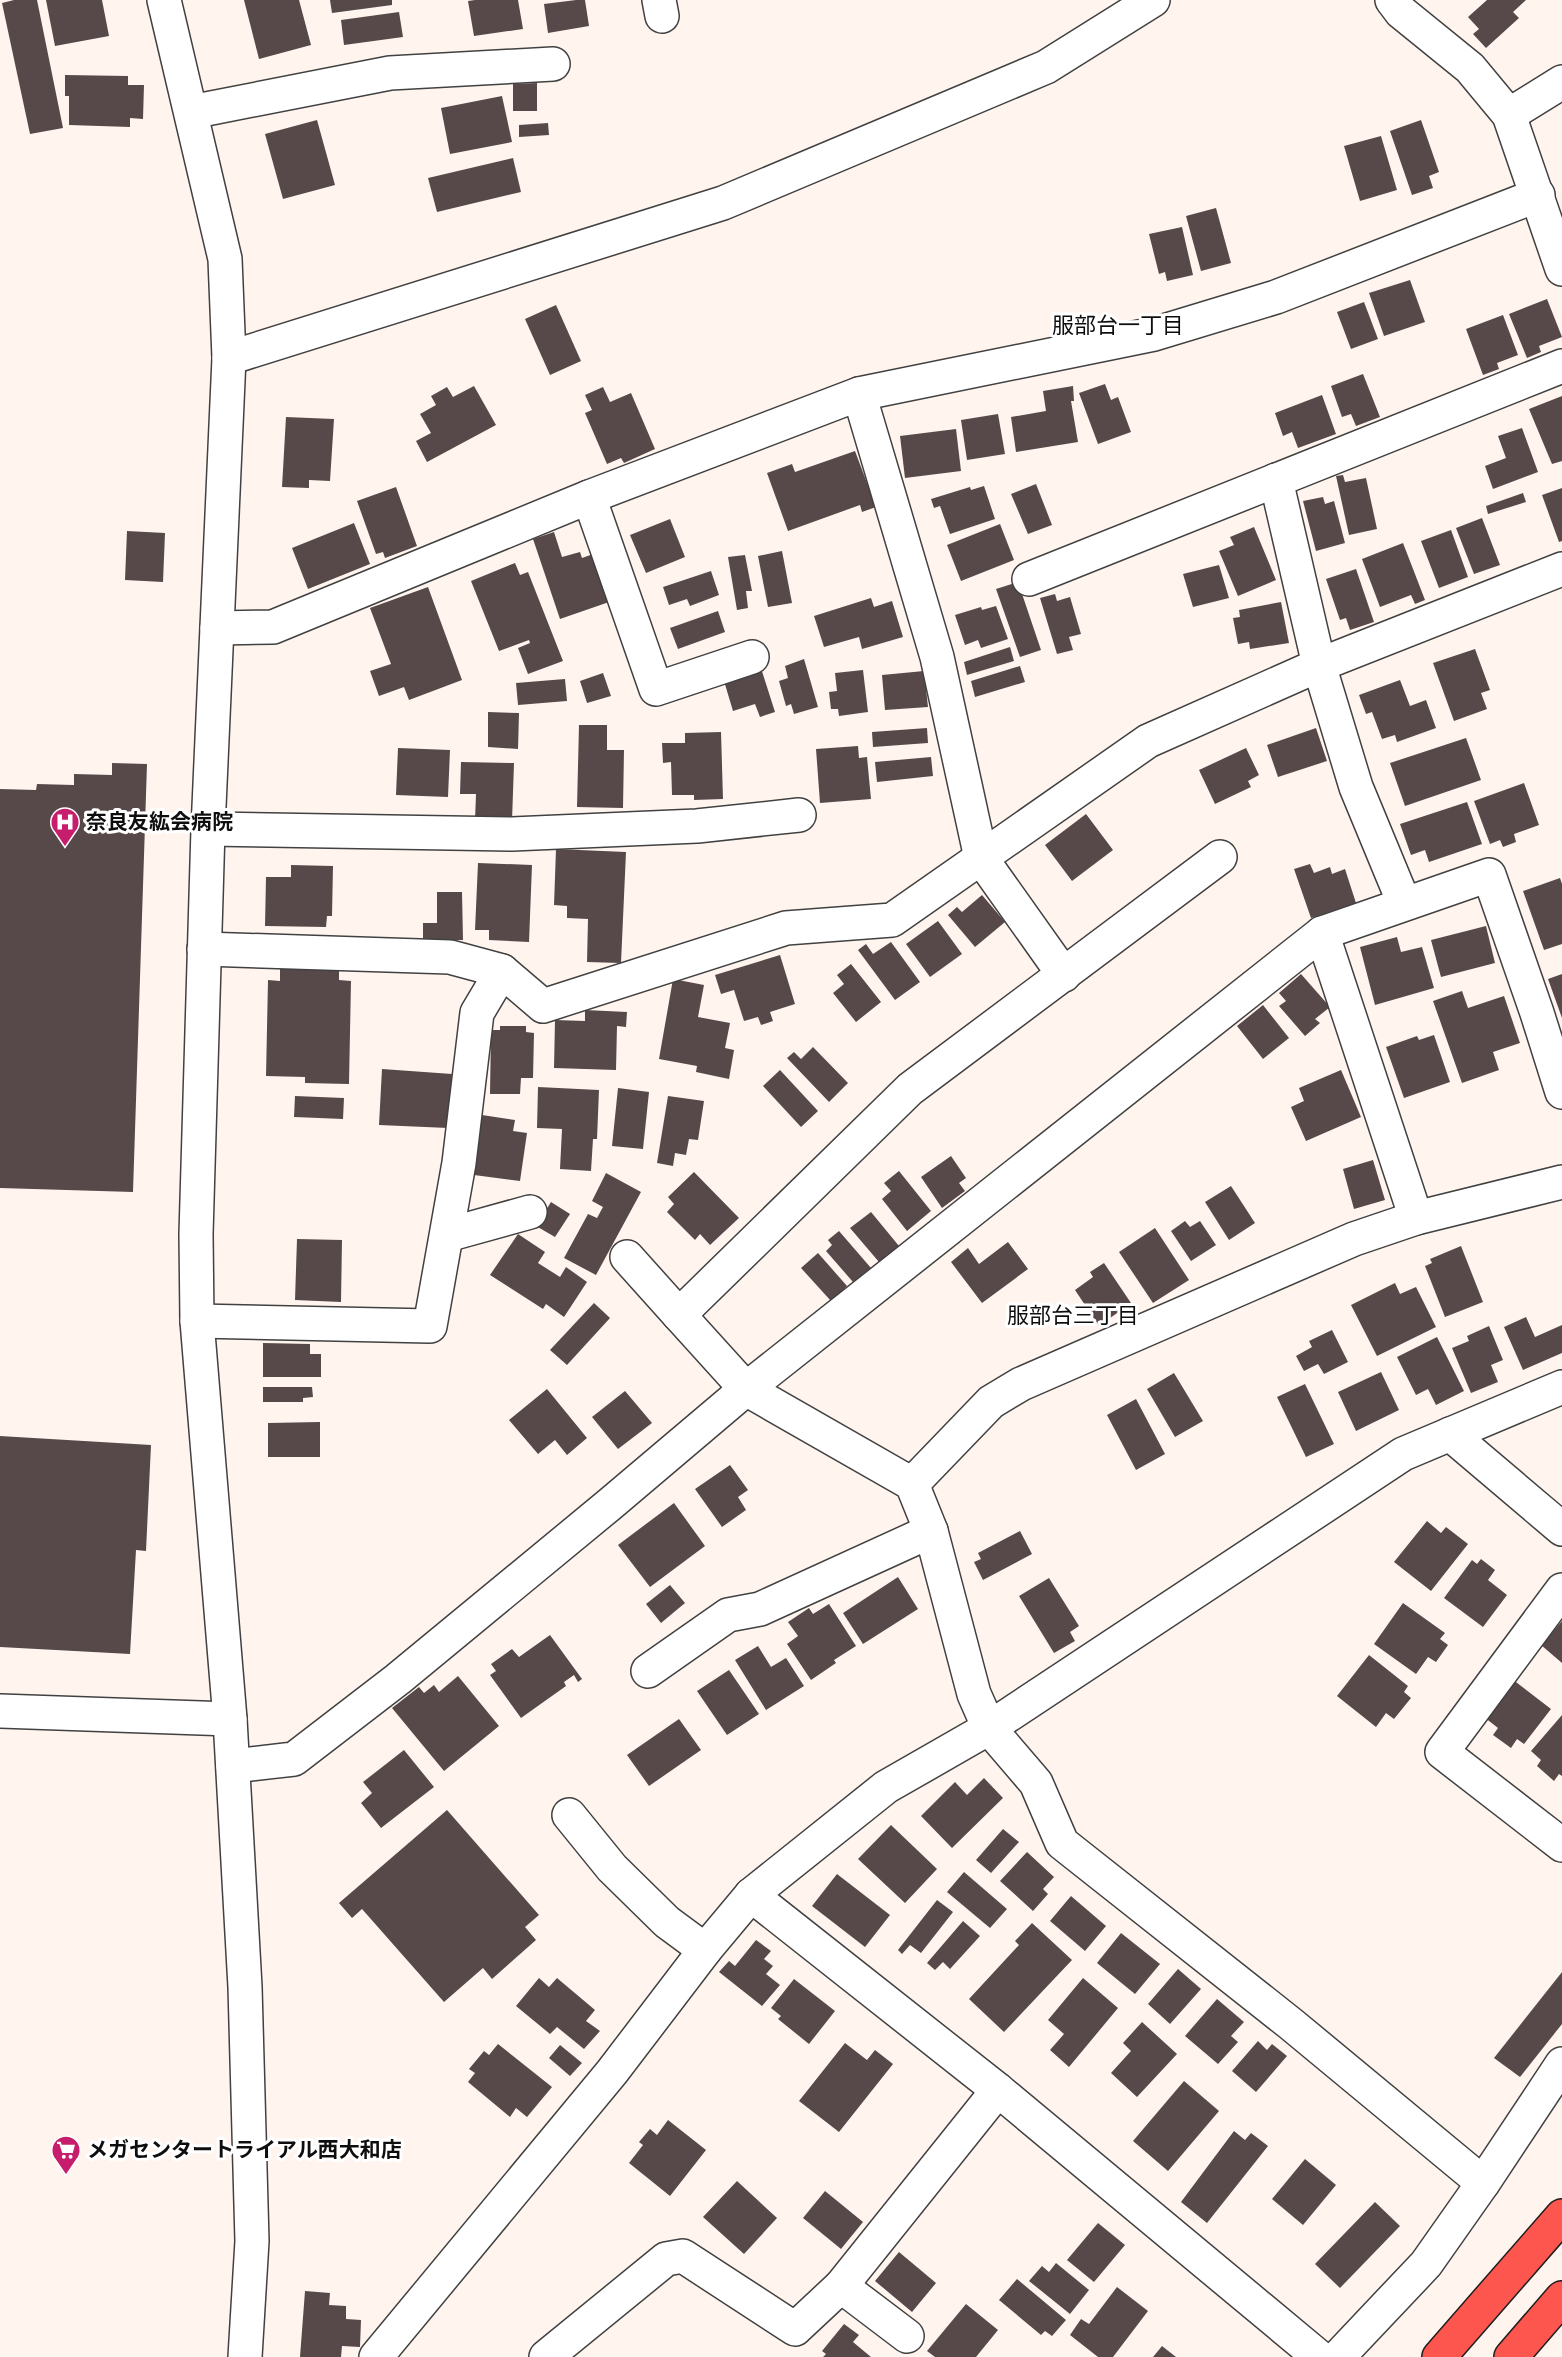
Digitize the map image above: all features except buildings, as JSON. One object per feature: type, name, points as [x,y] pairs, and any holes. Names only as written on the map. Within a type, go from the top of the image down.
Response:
[{"type":"highway","points":[[1439,2357],[1562,2216]]},
{"type":"highway","points":[[1511,2357],[1562,2298]]},
{"type":"street","points":[[164,0],[225,259],[229,358],[208,828],[196,1234],[197,1322],[230,1719],[245,1987],[252,2241],[245,2357]]},
{"type":"street","points":[[229,358],[723,203],[1046,67],[1153,0]]},
{"type":"street","points":[[1392,0],[1401,12],[1470,68],[1509,115],[1562,269]]},
{"type":"street","points":[[191,112],[390,73],[553,64]]},
{"type":"street","points":[[1509,115],[1562,82]]},
{"type":"street","points":[[217,628],[273,627],[589,497],[860,394],[1154,334],[1276,297],[1538,195]]},
{"type":"street","points":[[1029,579],[1562,366]]},
{"type":"street","points":[[860,394],[937,657],[981,858],[1064,975]]},
{"type":"street","points":[[1276,480],[1319,665],[1356,787],[1404,903]]},
{"type":"street","points":[[589,497],[656,689],[752,657]]},
{"type":"street","points":[[204,949],[450,957],[502,971],[543,1006],[786,928],[892,920],[1148,741],[1319,665],[1562,569]]},
{"type":"street","points":[[208,828],[512,834],[697,826],[799,814]]},
{"type":"street","points":[[679,1315],[910,1089],[1220,857]]},
{"type":"street","points":[[233,1766],[294,1759],[398,1679],[746,1389],[1322,933],[1489,874],[1562,1092]]},
{"type":"street","points":[[1322,933],[1416,1218]]},
{"type":"street","points":[[197,1322],[430,1326],[459,1163],[477,1013],[502,971]]},
{"type":"street","points":[[912,1484],[991,1402],[1021,1384],[1354,1239],[1416,1218],[1562,1182]]},
{"type":"street","points":[[447,1235],[530,1212]]},
{"type":"street","points":[[627,1257],[746,1389],[912,1484],[931,1531],[974,1694],[989,1728],[1036,1783],[1062,1843],[1291,2024],[1484,2183]]},
{"type":"street","points":[[376,2357],[612,2072],[705,1950],[751,1895],[886,1787],[989,1728],[1403,1454],[1562,1388]]},
{"type":"street","points":[[1450,1434],[1562,1529]]},
{"type":"street","points":[[648,1671],[728,1615],[760,1609],[931,1531]]},
{"type":"street","points":[[1562,1590],[1442,1752],[1562,1845]]},
{"type":"street","points":[[0,1711],[230,1719]]},
{"type":"street","points":[[569,1815],[612,1868],[667,1922],[705,1950]]},
{"type":"street","points":[[751,1895],[998,2090],[1319,2357]]},
{"type":"street","points":[[1338,2357],[1426,2264],[1484,2183],[1562,2064]]},
{"type":"street","points":[[546,2357],[666,2259],[682,2256],[795,2329],[841,2286],[998,2090]]},
{"type":"street","points":[[841,2286],[907,2336]]},
{"type":"place","name":"奈良友紘会病院","points":[[65,848]]},
{"type":"place","name":"メガセンタートライアル西大和店","points":[[66,2176]]},
{"type":"district","name":"服部台一丁目","points":[[1118,325]]},
{"type":"district","name":"服部台三丁目","points":[[1073,1315]]}]
